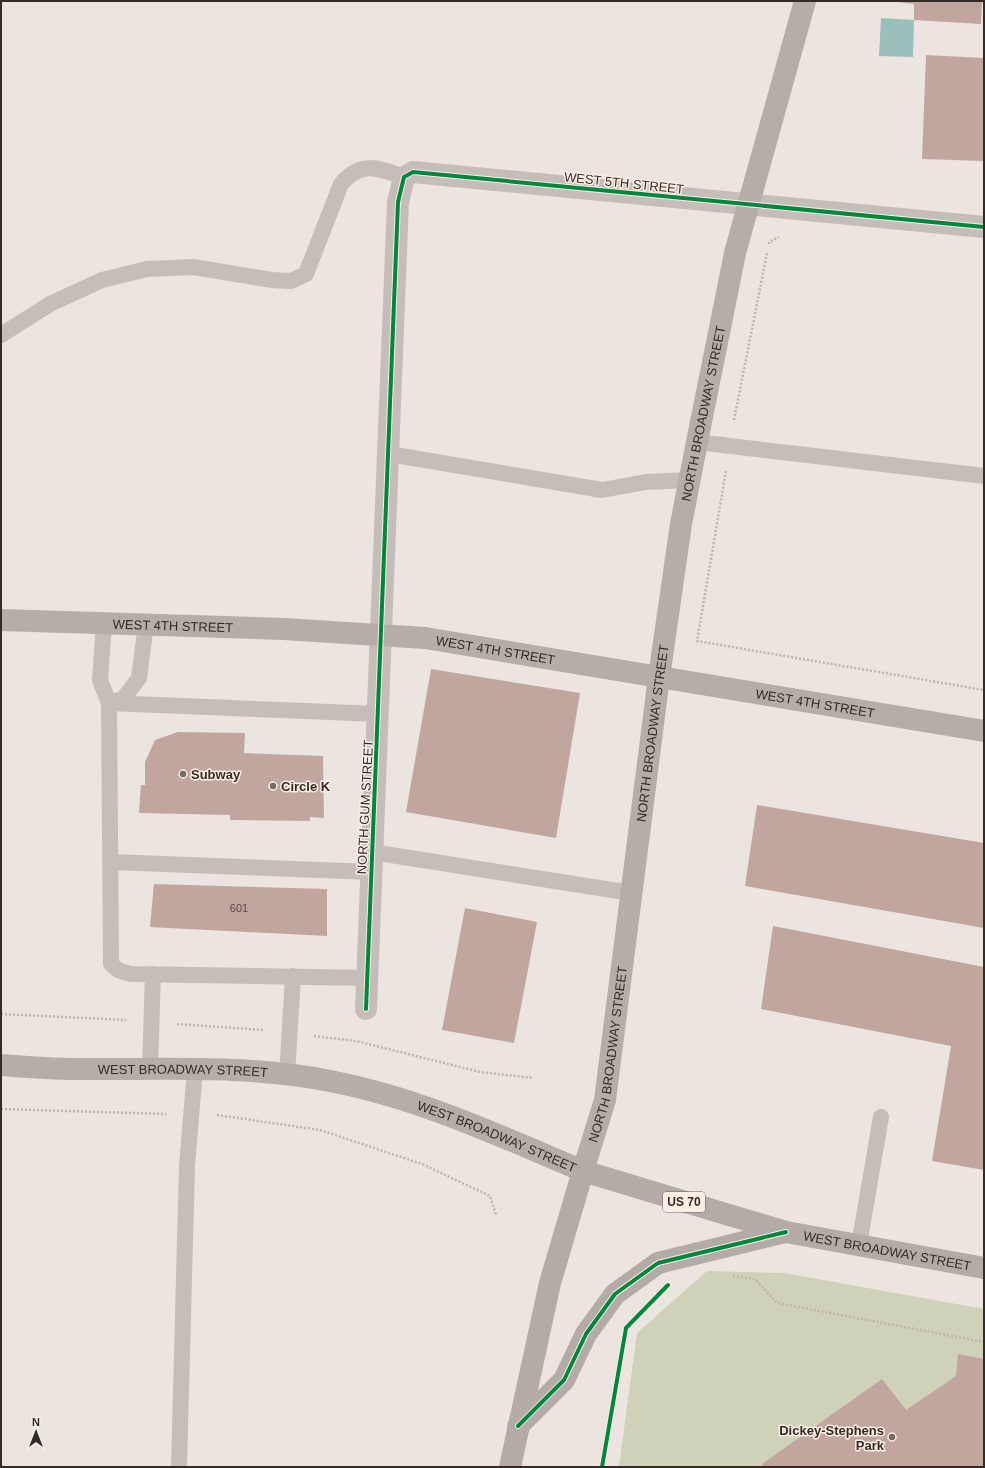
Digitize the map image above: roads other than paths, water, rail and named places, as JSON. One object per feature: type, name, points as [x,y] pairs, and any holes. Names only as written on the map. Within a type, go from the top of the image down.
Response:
[{"type":"main road","name":"NORTH BROADWAY STREET","points":[[510,1467],[550,1283],[605,1100],[659,677],[696,442],[735,253],[792,43],[805,1]]},
{"type":"main road","name":"WEST 4TH STREET","points":[[1,620],[146,624],[382,634],[425,638],[984,731]]},
{"type":"main road","name":"WEST BROADWAY STREET","points":[[1,1065],[76,1069],[234,1069],[336,1082],[382,1092],[411,1101],[583,1171],[786,1232],[984,1268]]},
{"type":"main road","name":"US 70","points":[[518,1426],[564,1380],[586,1334],[615,1294],[658,1263],[786,1232]]},
{"type":"street","name":"WEST 5TH STREET","points":[[404,177],[413,172],[984,227]]},
{"type":"street","name":"NORTH GUM STREET","points":[[366,1009],[379,714],[398,202],[404,177]]},
{"type":"lane","points":[[1,335],[50,304],[102,280],[147,269],[193,267],[272,280],[291,281],[306,274],[341,184],[349,174],[360,169],[376,168],[404,177]]},
{"type":"lane","points":[[696,442],[984,476]]},
{"type":"lane","points":[[389,454],[602,490],[646,482],[690,480]]},
{"type":"lane","points":[[104,623],[100,680],[109,703],[110,964],[118,970],[130,974],[368,978]]},
{"type":"lane","points":[[109,703],[123,699],[139,678],[146,624]]},
{"type":"lane","points":[[109,703],[379,714]]},
{"type":"lane","points":[[110,862],[372,862],[632,893]]},
{"type":"lane","points":[[150,1068],[153,974]]},
{"type":"lane","points":[[287,1075],[293,976]]},
{"type":"lane","points":[[179,1467],[187,1166],[195,1069]]},
{"type":"lane","points":[[860,1245],[882,1117]]},
{"type":"water","points":[[881,18],[914,20],[913,57],[879,56]]},
{"type":"place","name":"Subway","points":[[183,774]]},
{"type":"place","name":"Circle K","points":[[273,786]]},
{"type":"place","name":"Dickey-Stephens Park","points":[[892,1437]]}]
